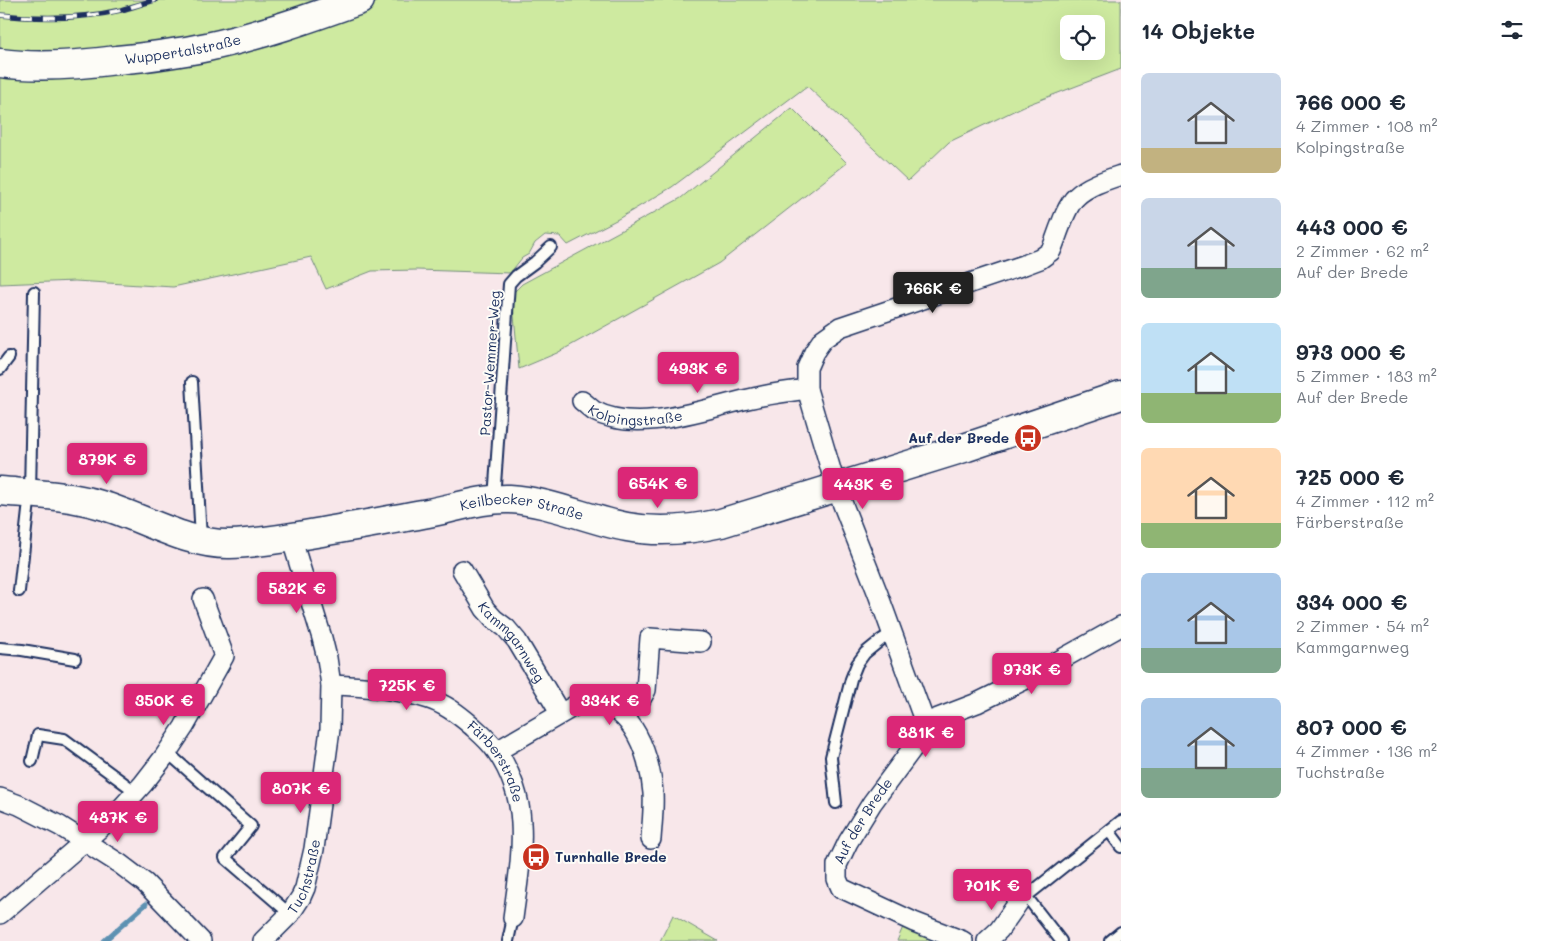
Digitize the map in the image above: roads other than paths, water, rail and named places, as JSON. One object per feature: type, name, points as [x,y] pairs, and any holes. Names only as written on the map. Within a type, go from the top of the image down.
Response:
[{"type":"main road","name":"Wuppertalstraße","points":[[0,63],[22,65],[89,64],[207,47],[273,29],[360,0]]},
{"type":"main road","name":"Keilbecker Straße","points":[[0,490],[89,501],[119,510],[202,541],[228,544],[268,541],[494,500],[509,499],[528,501],[627,527],[670,530],[703,527],[721,523],[967,447],[1121,395]]},
{"type":"street","points":[[1121,175],[1098,184],[1076,197],[1067,211],[1051,251],[1040,259],[840,327],[823,339],[807,368],[808,389],[836,487],[878,594],[925,723],[978,703],[1026,679],[1121,626]]},
{"type":"street","name":"Kolpingstraße","points":[[582,401],[593,410],[612,418],[639,421],[666,418],[762,396],[808,389]]},
{"type":"street","name":"Tuchstraße","points":[[263,941],[290,914],[305,888],[314,849],[330,728],[331,685],[322,638],[292,537]]},
{"type":"street","name":"Kammgarnweg","points":[[462,570],[485,609],[494,620],[506,628],[516,641],[560,713]]},
{"type":"street","points":[[0,914],[115,815],[168,752],[224,656],[203,599]]},
{"type":"street","points":[[623,715],[638,704],[646,690],[650,638],[701,642]]},
{"type":"street","name":"Färberstraße","points":[[331,685],[383,690],[430,699],[449,708],[465,720],[496,750],[514,788],[522,824],[513,918]]},
{"type":"street","points":[[496,750],[576,705],[589,702],[606,705],[623,715],[640,740],[650,775],[653,797],[651,839]]},
{"type":"street","name":"Auf der Brede","points":[[925,723],[915,744],[872,803],[848,842],[838,865],[837,879],[841,888],[914,922],[963,941]]},
{"type":"street","points":[[0,798],[40,816],[86,841],[145,883],[201,941]]},
{"type":"street","points":[[987,941],[999,930],[1022,899]]},
{"type":"lane","name":"Pastor-Wemmer-Weg","points":[[494,500],[509,284],[551,247]]},
{"type":"lane","points":[[19,591],[30,493],[34,292]]},
{"type":"lane","points":[[0,368],[9,357]]},
{"type":"lane","points":[[192,382],[202,541]]},
{"type":"lane","points":[[836,803],[831,757],[851,679],[856,664],[865,653],[892,633]]},
{"type":"lane","points":[[0,648],[76,659]]},
{"type":"lane","points":[[32,761],[38,735],[64,738],[136,792]]},
{"type":"lane","points":[[168,752],[251,826],[225,858],[290,914]]},
{"type":"lane","points":[[1061,941],[1022,899],[1121,821]]},
{"type":"lane","points":[[1108,831],[1121,847]]},
{"type":"lane","points":[[508,941],[513,918]]},
{"type":"lane","points":[[1110,941],[1121,932]]},
{"type":"waterway","points":[[104,941],[146,904]]},
{"type":"railway","points":[[0,15],[46,18],[76,17],[121,10],[155,0]]},
{"type":"place","name":"Auf der Brede","points":[[1028,438]]},
{"type":"place","name":"Turnhalle Brede","points":[[536,857]]}]
